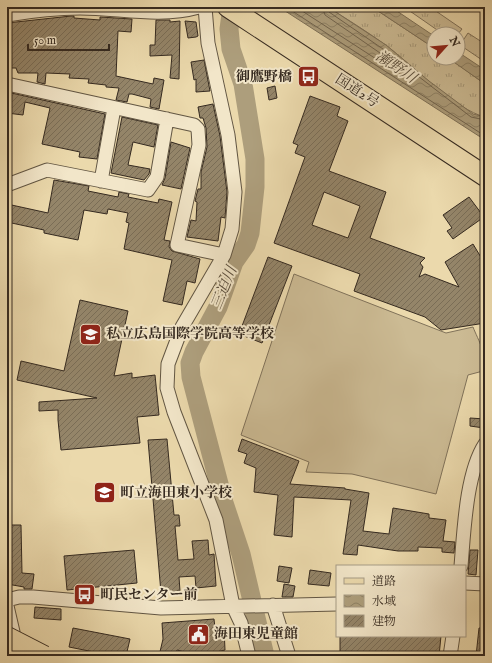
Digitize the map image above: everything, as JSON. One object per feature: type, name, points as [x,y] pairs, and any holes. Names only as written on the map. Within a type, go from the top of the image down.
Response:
[{"type":"highway","name":"国道2号","points":[[235,11],[485,176]]},
{"type":"highway","points":[[10,652],[44,656]]},
{"type":"street","points":[[7,15],[34,9],[80,7],[172,13],[199,7]]},
{"type":"street","points":[[205,7],[208,43],[225,118],[235,192],[232,229],[224,255],[182,327],[168,364],[167,388],[174,412],[216,520],[250,656]]},
{"type":"street","points":[[7,84],[194,125],[198,129],[199,145],[178,245],[224,255]]},
{"type":"street","points":[[101,180],[114,108]]},
{"type":"street","points":[[7,185],[47,170],[148,190],[157,178],[167,120]]},
{"type":"street","points":[[461,565],[466,510],[472,477],[485,444]]},
{"type":"street","points":[[466,583],[485,584]]},
{"type":"street","points":[[7,600],[19,597],[33,597],[161,608],[238,605],[336,604]]},
{"type":"street","points":[[270,605],[289,656]]},
{"type":"street","points":[[7,606],[13,632],[10,652]]},
{"type":"street","points":[[450,656],[453,637]]},
{"type":"green space","points":[[328,7],[372,7],[426,43],[426,66],[460,66],[485,84],[485,117],[473,113],[461,106],[434,86],[387,46]]},
{"type":"green space","points":[[404,7],[430,7],[458,26],[431,26]]},
{"type":"green space","points":[[468,33],[485,44],[485,62],[466,49],[466,36]]},
{"type":"green space","points":[[294,274],[446,333],[473,327],[484,354],[485,360],[483,371],[468,375],[436,494],[352,474],[306,472],[309,462],[241,435]]},
{"type":"water","name":"瀬野川","points":[[279,7],[328,7],[386,45],[429,81],[473,114],[485,117],[485,140]]},
{"type":"water","name":"瀬野川","points":[[372,7],[391,7],[426,31],[426,43]]},
{"type":"water","name":"瀬野川","points":[[466,57],[485,70],[485,84],[459,66],[466,66]]},
{"type":"building","points":[[74,16],[74,18],[100,20],[100,17],[132,19],[131,32],[118,31],[116,76],[153,84],[154,78],[164,80],[159,109],[150,107],[151,99],[132,94],[129,94],[127,102],[116,100],[119,88],[88,83],[89,79],[69,78],[70,74],[46,73],[45,84],[37,82],[38,73],[18,73],[16,68],[7,68],[7,23]]},
{"type":"building","points":[[156,20],[170,20],[170,22],[180,21],[179,79],[170,78],[172,55],[150,56],[150,45],[155,45]]},
{"type":"building","points":[[185,21],[196,22],[198,36],[188,38]]},
{"type":"building","points":[[204,60],[210,91],[196,92],[196,79],[194,80],[191,62]]},
{"type":"building","points":[[275,86],[277,98],[269,100],[267,88]]},
{"type":"building","points":[[7,92],[105,114],[97,159],[79,157],[80,152],[42,144],[50,108],[25,102],[23,115],[7,113]]},
{"type":"building","points":[[310,96],[340,107],[337,116],[348,121],[329,171],[386,192],[370,238],[425,258],[420,263],[423,267],[419,277],[425,274],[459,287],[445,262],[473,244],[482,259],[485,258],[485,323],[441,330],[425,317],[354,291],[360,274],[274,243],[305,157],[295,153],[298,145],[293,143]],"holes":[[[324,192],[360,206],[348,238],[312,225]]]},
{"type":"building","points":[[213,104],[220,136],[227,192],[225,218],[221,217],[218,241],[187,237],[191,220],[196,221],[197,202],[195,201],[198,189],[201,189],[201,172],[207,147],[206,128],[203,118],[200,118],[198,107]]},
{"type":"building","points":[[122,117],[158,125],[154,147],[133,142],[128,165],[150,169],[149,174],[144,180],[111,173]]},
{"type":"building","points":[[171,142],[190,148],[181,189],[162,185],[165,178]]},
{"type":"building","points":[[54,180],[89,186],[88,191],[118,197],[119,192],[129,194],[128,197],[158,203],[159,199],[172,202],[164,240],[170,241],[169,247],[172,251],[200,259],[195,283],[187,281],[182,305],[163,301],[172,260],[124,249],[129,223],[126,222],[128,213],[108,209],[107,214],[84,210],[78,240],[44,233],[44,230],[7,222],[7,204],[48,213]]},
{"type":"building","points":[[469,197],[484,217],[453,239],[447,231],[452,228],[443,215]]},
{"type":"building","points":[[268,257],[292,266],[262,343],[239,334]]},
{"type":"building","points":[[80,300],[128,311],[114,376],[132,373],[132,378],[155,375],[159,415],[137,417],[140,443],[61,450],[58,410],[39,411],[39,402],[97,398],[17,380],[21,361],[64,371]]},
{"type":"building","points":[[470,418],[485,419],[484,428],[470,426]]},
{"type":"building","points":[[167,439],[174,515],[179,515],[180,526],[175,526],[178,560],[194,559],[192,541],[208,540],[209,555],[214,554],[216,586],[196,588],[195,576],[179,577],[180,591],[161,593],[148,440]]},
{"type":"building","points":[[242,439],[299,461],[290,484],[345,488],[369,493],[363,531],[389,534],[393,508],[429,514],[429,518],[446,520],[443,541],[455,542],[454,553],[442,552],[442,548],[418,547],[418,551],[398,551],[358,545],[357,555],[343,554],[351,500],[294,497],[292,537],[274,535],[278,495],[254,492],[256,468],[244,463],[247,454],[238,451]]},
{"type":"building","points":[[7,525],[21,525],[22,573],[34,574],[32,589],[24,589],[24,587],[7,584]]},
{"type":"building","points":[[134,550],[137,583],[67,590],[64,556]]},
{"type":"building","points":[[470,550],[478,550],[476,575],[468,574]]},
{"type":"building","points":[[279,566],[292,568],[289,583],[277,581]]},
{"type":"building","points":[[310,570],[331,573],[329,586],[308,584]]},
{"type":"building","points":[[284,584],[295,586],[293,597],[282,597]]},
{"type":"building","points":[[35,607],[61,609],[61,620],[34,618]]},
{"type":"building","points":[[214,619],[215,628],[224,628],[225,650],[200,656],[177,650],[175,656],[159,656],[163,639],[162,623]]},
{"type":"building","points":[[73,628],[130,639],[126,656],[114,656],[69,647]]},
{"type":"building","points":[[479,628],[485,628],[485,656],[476,656]]},
{"type":"building","points":[[340,637],[441,637],[439,656],[340,656]]},
{"type":"waterway","name":"三迫川","points":[[232,7],[229,29],[231,49],[243,84],[255,159],[255,187],[250,233],[246,245],[234,262],[218,307],[194,352],[190,363],[191,377],[224,503],[241,554],[265,656]]},
{"type":"place","name":"御鷹野橋","points":[[308,77]]},
{"type":"place","name":"私立広島国際学院高等学校","points":[[90,334]]},
{"type":"place","name":"町立海田東小学校","points":[[104,493]]},
{"type":"place","name":"町民センター前","points":[[85,595]]},
{"type":"place","name":"海田東児童館","points":[[199,634]]}]
